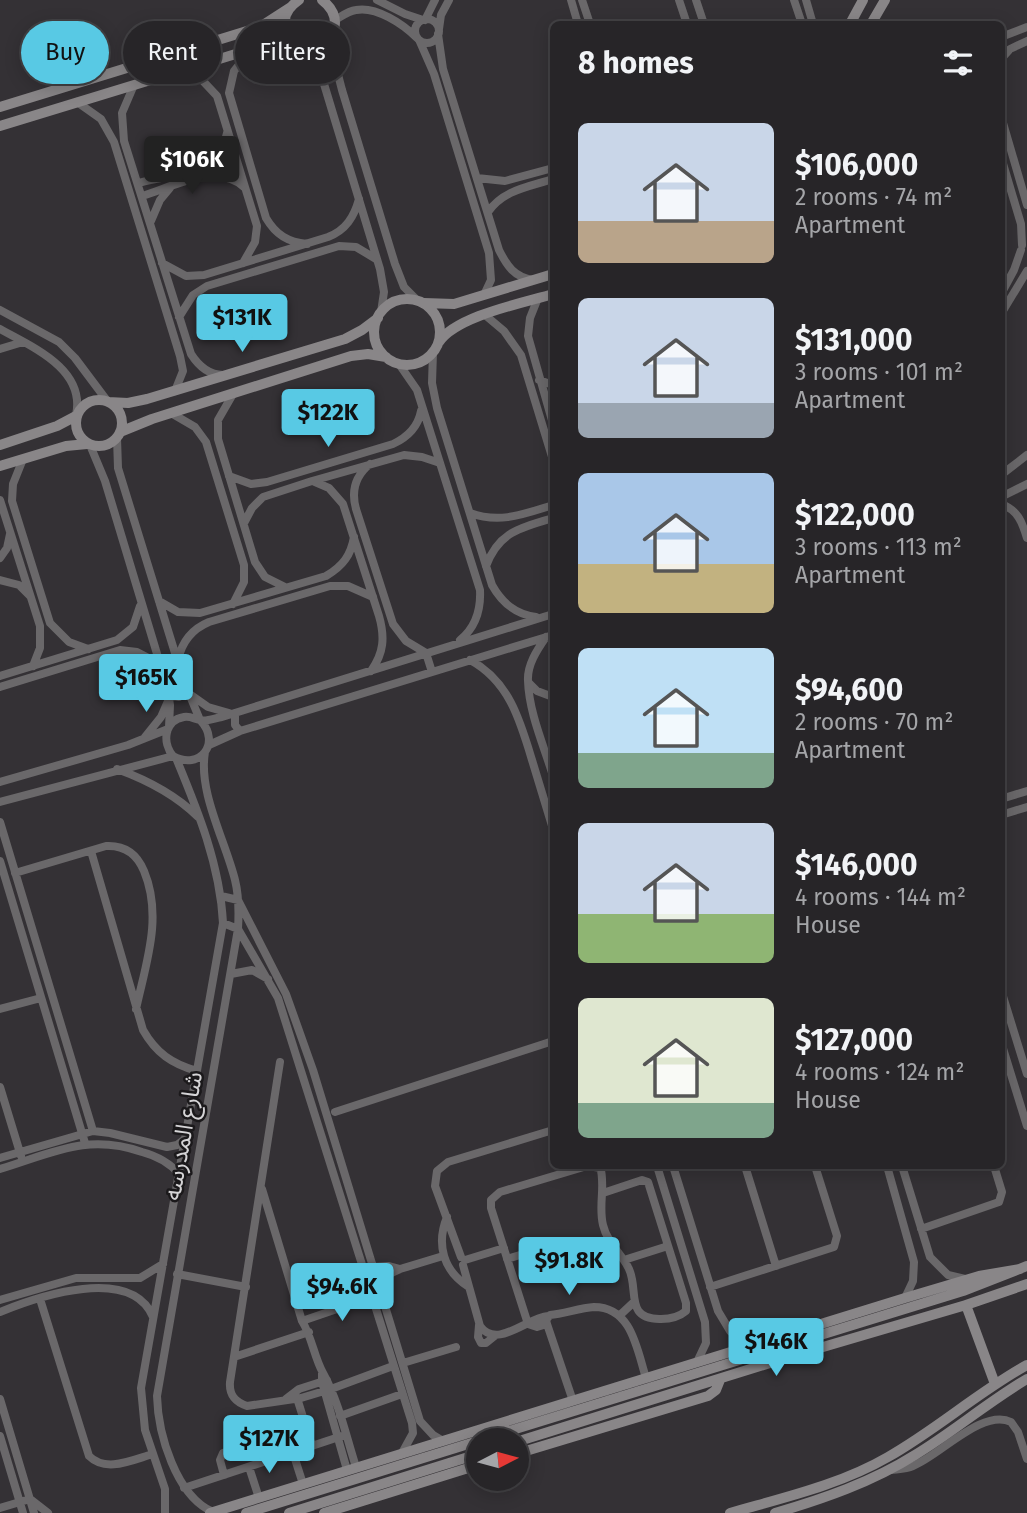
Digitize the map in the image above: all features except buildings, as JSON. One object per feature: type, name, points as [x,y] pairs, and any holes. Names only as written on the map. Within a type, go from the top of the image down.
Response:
[{"type":"street","points":[[322,0],[334,10],[358,9],[374,12],[405,28],[418,40],[433,41],[449,0]]},
{"type":"street","points":[[435,0],[415,30],[433,74],[489,253],[492,271],[485,295]]},
{"type":"street","points":[[571,0],[577,21]]},
{"type":"street","points":[[582,0],[589,21]]},
{"type":"street","points":[[679,0],[686,21]]},
{"type":"street","points":[[696,0],[703,21]]},
{"type":"street","points":[[794,0],[801,21]]},
{"type":"street","points":[[806,0],[812,21]]},
{"type":"street","points":[[852,21],[863,0]]},
{"type":"street","points":[[873,21],[885,0]]},
{"type":"street","points":[[374,12],[378,1],[405,14],[434,22],[443,69],[499,250],[515,274],[533,280]]},
{"type":"street","points":[[271,21],[296,2]]},
{"type":"street","points":[[286,21],[296,2]]},
{"type":"street","points":[[1005,35],[1027,27]]},
{"type":"street","points":[[0,107],[235,35]]},
{"type":"street","points":[[1005,52],[1027,41]]},
{"type":"street","points":[[235,70],[229,93],[266,218],[278,234],[307,244]]},
{"type":"street","points":[[0,126],[137,84]]},
{"type":"street","points":[[206,84],[217,96],[256,220],[255,242],[242,264]]},
{"type":"street","points":[[323,84],[380,269],[384,292],[375,335],[380,350],[399,364],[412,381],[480,590],[478,615],[472,627],[452,645]]},
{"type":"street","points":[[340,84],[404,287],[428,307],[438,320],[440,336],[431,373],[434,396],[492,585],[506,604],[516,611],[539,618]]},
{"type":"street","points":[[134,85],[122,113],[122,131],[179,317],[195,361],[209,372],[226,375]]},
{"type":"street","points":[[327,94],[332,90],[342,90]]},
{"type":"street","points":[[217,96],[229,93]]},
{"type":"street","points":[[77,102],[101,119],[111,135],[180,356],[183,372],[175,391]]},
{"type":"street","points":[[111,135],[117,130],[122,131]]},
{"type":"street","points":[[138,183],[208,163],[222,149],[228,130]]},
{"type":"street","points":[[1005,130],[1027,205]]},
{"type":"street","points":[[477,178],[514,180],[550,169]]},
{"type":"street","points":[[1005,171],[1027,260]]},
{"type":"street","points":[[142,196],[216,175],[232,178],[246,188]]},
{"type":"street","points":[[514,180],[517,190]]},
{"type":"street","points":[[488,212],[500,198],[550,180]]},
{"type":"street","points":[[150,224],[160,200],[172,187]]},
{"type":"street","points":[[162,263],[186,276],[204,275],[307,244],[342,230],[359,199]]},
{"type":"street","points":[[256,220],[262,223],[266,218]]},
{"type":"street","points":[[328,237],[333,242],[332,248]]},
{"type":"street","points":[[1005,287],[1023,244]]},
{"type":"street","points":[[179,317],[193,295],[207,286],[332,248],[355,247],[377,259]]},
{"type":"street","points":[[489,253],[495,256],[499,250]]},
{"type":"street","points":[[380,269],[387,270],[395,264]]},
{"type":"street","points":[[1005,307],[1027,271]]},
{"type":"street","points":[[204,275],[207,286]]},
{"type":"street","points":[[0,444],[57,426],[76,416],[89,401],[128,403],[354,335],[394,302],[403,299],[443,305],[465,301],[550,275]]},
{"type":"street","points":[[399,364],[414,364],[435,348],[451,330],[470,321],[550,295]]},
{"type":"street","points":[[538,299],[528,327],[529,345],[550,414]]},
{"type":"street","points":[[465,301],[470,321]]},
{"type":"street","points":[[0,310],[59,342],[120,415],[117,458],[121,477],[177,663],[200,721],[209,732],[207,749]]},
{"type":"street","points":[[485,315],[504,331],[518,348],[550,450]]},
{"type":"street","points":[[0,329],[59,364],[71,383],[77,400],[77,432],[88,444],[105,481],[169,696],[166,743],[175,757]]},
{"type":"street","points":[[0,349],[23,342]]},
{"type":"street","points":[[334,342],[340,352],[339,360]]},
{"type":"street","points":[[518,348],[529,345]]},
{"type":"street","points":[[180,356],[191,354]]},
{"type":"street","points":[[0,466],[66,446],[105,446],[119,435],[171,413],[339,360],[359,355],[386,357]]},
{"type":"street","points":[[71,383],[82,380],[87,374]]},
{"type":"street","points":[[539,380],[550,384]]},
{"type":"street","points":[[233,393],[218,420],[218,439],[259,570],[271,582],[288,588]]},
{"type":"street","points":[[229,476],[243,482],[259,484],[393,444],[410,434],[420,418],[421,404],[428,395],[434,396]]},
{"type":"street","points":[[171,413],[195,427],[206,442],[244,565],[244,582],[233,604]]},
{"type":"street","points":[[206,442],[211,438],[218,439]]},
{"type":"street","points":[[393,444],[397,456]]},
{"type":"street","points":[[244,523],[252,508],[263,497],[312,481],[397,456],[413,455],[440,463]]},
{"type":"street","points":[[1005,472],[1027,455]]},
{"type":"street","points":[[23,459],[13,484],[12,501],[50,623],[69,642],[88,649]]},
{"type":"street","points":[[370,464],[358,476],[355,484],[356,509],[389,613],[399,633],[415,648],[426,653],[432,672]]},
{"type":"street","points":[[105,481],[112,475],[121,477]]},
{"type":"street","points":[[312,481],[321,483],[337,495],[346,513],[379,616],[383,629],[383,647],[371,671]]},
{"type":"street","points":[[259,484],[259,493],[263,497]]},
{"type":"street","points":[[1005,495],[1027,484]]},
{"type":"street","points":[[12,501],[6,499],[1,502],[40,626],[40,648],[33,666]]},
{"type":"street","points":[[470,513],[487,518],[514,517],[550,504]]},
{"type":"street","points":[[1005,505],[1014,510],[1020,518],[1027,538]]},
{"type":"street","points":[[346,513],[356,509]]},
{"type":"street","points":[[514,517],[513,523],[518,529]]},
{"type":"street","points":[[486,566],[502,540],[518,529],[550,519]]},
{"type":"street","points":[[0,558],[7,548],[11,531]]},
{"type":"street","points":[[159,601],[178,612],[200,613],[327,576],[349,555],[354,537]]},
{"type":"street","points":[[244,565],[256,562]]},
{"type":"street","points":[[327,576],[330,586]]},
{"type":"street","points":[[0,580],[19,586],[31,597]]},
{"type":"street","points":[[480,590],[487,590],[492,585]]},
{"type":"street","points":[[177,663],[185,640],[204,624],[330,586],[348,586],[373,597]]},
{"type":"street","points":[[0,676],[117,640],[126,635],[137,619],[141,600]]},
{"type":"street","points":[[200,613],[199,620],[204,624]]},
{"type":"street","points":[[379,616],[389,613]]},
{"type":"street","points":[[0,779],[14,778],[140,741],[168,728],[179,718],[186,716],[200,721],[233,713],[550,615]]},
{"type":"street","points":[[40,626],[50,623]]},
{"type":"street","points":[[0,802],[135,764],[175,757],[195,760],[207,749],[240,731],[550,636]]},
{"type":"street","points":[[550,636],[532,660],[528,681],[533,713],[550,767]]},
{"type":"street","points":[[117,640],[121,644],[120,650]]},
{"type":"street","points":[[0,687],[120,650],[145,654],[160,664]]},
{"type":"street","points":[[470,660],[484,667],[507,694],[519,718],[550,818]]},
{"type":"street","points":[[528,681],[537,691],[550,696]]},
{"type":"street","points":[[169,696],[179,697],[187,691]]},
{"type":"street","points":[[187,691],[208,707],[233,713]]},
{"type":"street","points":[[140,741],[155,726],[169,696]]},
{"type":"street","points":[[233,713],[234,725],[240,731]]},
{"type":"street","points":[[519,718],[525,713],[533,713]]},
{"type":"street","points":[[128,745],[137,753],[135,764]]},
{"type":"street","name":"شارع المدرسه","points":[[207,749],[205,782],[239,901],[238,929],[157,1396],[158,1418],[184,1488],[196,1503],[212,1513]]},
{"type":"street","name":"شارع المدرسه","points":[[165,1513],[165,1489],[143,1420],[143,1375],[223,923],[222,896],[215,865],[200,818],[175,757]]},
{"type":"street","points":[[117,769],[162,789],[200,818]]},
{"type":"street","points":[[1005,798],[1027,791]]},
{"type":"street","points":[[1005,814],[1027,807]]},
{"type":"street","points":[[0,822],[93,1131]]},
{"type":"street","points":[[15,873],[114,846],[134,854],[140,862],[152,894],[153,930],[136,1009]]},
{"type":"street","points":[[91,851],[143,1030],[157,1051],[176,1064],[197,1071]]},
{"type":"street","points":[[0,862],[85,1143]]},
{"type":"street","points":[[222,896],[239,901],[286,994],[329,1121],[402,1363],[413,1413],[413,1433],[402,1453]]},
{"type":"street","points":[[223,923],[238,929],[278,998],[402,1394],[425,1428],[443,1441]]},
{"type":"street","points":[[231,974],[252,970],[268,979]]},
{"type":"street","points":[[0,1009],[41,998]]},
{"type":"street","points":[[1005,1003],[1027,1074]]},
{"type":"street","points":[[335,1112],[550,1042]]},
{"type":"street","points":[[1005,1055],[1027,1126]]},
{"type":"street","points":[[280,1062],[230,1389],[235,1400],[247,1406],[260,1405],[328,1390],[393,1366]]},
{"type":"street","points":[[0,1087],[22,1162]]},
{"type":"street","points":[[318,1125],[329,1121]]},
{"type":"street","points":[[0,1158],[93,1131],[167,1147],[177,1145],[185,1139]]},
{"type":"street","points":[[550,1131],[448,1162],[440,1167],[434,1181],[462,1261],[479,1322],[485,1332],[496,1335],[528,1324],[537,1327],[547,1320],[592,1307],[602,1308],[619,1316],[627,1324],[646,1378]]},
{"type":"street","points":[[0,1169],[85,1143],[108,1143],[164,1160],[179,1174]]},
{"type":"street","points":[[528,1324],[491,1208],[493,1196],[578,1169]]},
{"type":"street","points":[[601,1169],[603,1225],[633,1279],[634,1302],[640,1313],[652,1319],[683,1315],[686,1303],[648,1182],[642,1180],[603,1193]]},
{"type":"street","points":[[658,1169],[706,1332],[703,1353],[697,1362]]},
{"type":"street","points":[[674,1169],[715,1300],[730,1331],[747,1347]]},
{"type":"street","points":[[746,1169],[776,1266]]},
{"type":"street","points":[[710,1287],[831,1249],[836,1244],[837,1236],[817,1169]]},
{"type":"street","points":[[888,1169],[912,1251],[914,1272],[905,1297]]},
{"type":"street","points":[[903,1169],[930,1256],[941,1270],[965,1279]]},
{"type":"street","points":[[921,1229],[999,1202],[1002,1192],[995,1169]]},
{"type":"street","points":[[262,1186],[302,1321],[309,1332],[352,1469]]},
{"type":"street","points":[[447,1217],[441,1236],[445,1261],[456,1278],[469,1287]]},
{"type":"street","points":[[624,1260],[668,1246]]},
{"type":"street","points":[[912,1251],[915,1255],[921,1255],[927,1247]]},
{"type":"street","points":[[376,1280],[400,1269],[445,1261],[462,1261],[503,1248]]},
{"type":"street","points":[[507,1259],[544,1248]]},
{"type":"street","points":[[0,1300],[76,1278],[140,1278],[163,1264]]},
{"type":"street","points":[[373,1267],[389,1266],[400,1269]]},
{"type":"street","points":[[482,1428],[965,1279],[1025,1266]]},
{"type":"street","points":[[521,1428],[963,1291],[1025,1266]]},
{"type":"street","points":[[177,1274],[246,1287]]},
{"type":"street","points":[[529,1439],[1027,1284]]},
{"type":"street","points":[[0,1312],[87,1288],[130,1293],[145,1302],[153,1317]]},
{"type":"street","points":[[302,1321],[372,1297]]},
{"type":"street","points":[[40,1299],[89,1456],[101,1464],[109,1465],[170,1456]]},
{"type":"street","points":[[700,1306],[709,1308],[715,1300]]},
{"type":"street","points":[[156,1301],[172,1304]]},
{"type":"street","points":[[619,1316],[634,1302]]},
{"type":"street","points":[[966,1305],[995,1384]]},
{"type":"street","points":[[627,1324],[640,1313]]},
{"type":"street","points":[[547,1320],[573,1401]]},
{"type":"street","points":[[234,1357],[309,1332]]},
{"type":"street","points":[[783,1335],[802,1341]]},
{"type":"street","points":[[402,1363],[456,1347]]},
{"type":"street","points":[[730,1513],[840,1478],[887,1458],[1027,1365]]},
{"type":"street","points":[[673,1381],[680,1368]]},
{"type":"street","points":[[286,1399],[299,1389],[324,1378]]},
{"type":"street","points":[[775,1513],[888,1471],[1027,1379]]},
{"type":"street","points":[[529,1450],[708,1396],[716,1390],[720,1381]]},
{"type":"street","points":[[328,1390],[341,1416],[342,1436]]},
{"type":"street","points":[[341,1416],[402,1394]]},
{"type":"street","points":[[297,1398],[312,1446]]},
{"type":"street","points":[[0,1399],[34,1513]]},
{"type":"street","points":[[888,1471],[915,1465],[990,1420],[1005,1419],[1011,1422],[1024,1442],[1027,1458]]},
{"type":"street","points":[[500,1428],[502,1422]]},
{"type":"street","points":[[224,1475],[219,1460],[221,1454],[305,1424]]},
{"type":"street","points":[[286,1431],[303,1484]]},
{"type":"street","points":[[212,1513],[466,1433]]},
{"type":"street","points":[[0,1436],[23,1513]]},
{"type":"street","points":[[184,1488],[342,1436]]},
{"type":"street","points":[[246,1513],[466,1445]]},
{"type":"street","points":[[289,1513],[315,1509],[466,1458]]},
{"type":"street","points":[[249,1467],[259,1498]]},
{"type":"street","points":[[324,1513],[466,1469]]},
{"type":"street","points":[[0,1508],[30,1499]]},
{"type":"street","points":[[30,1499],[48,1513]]}]
